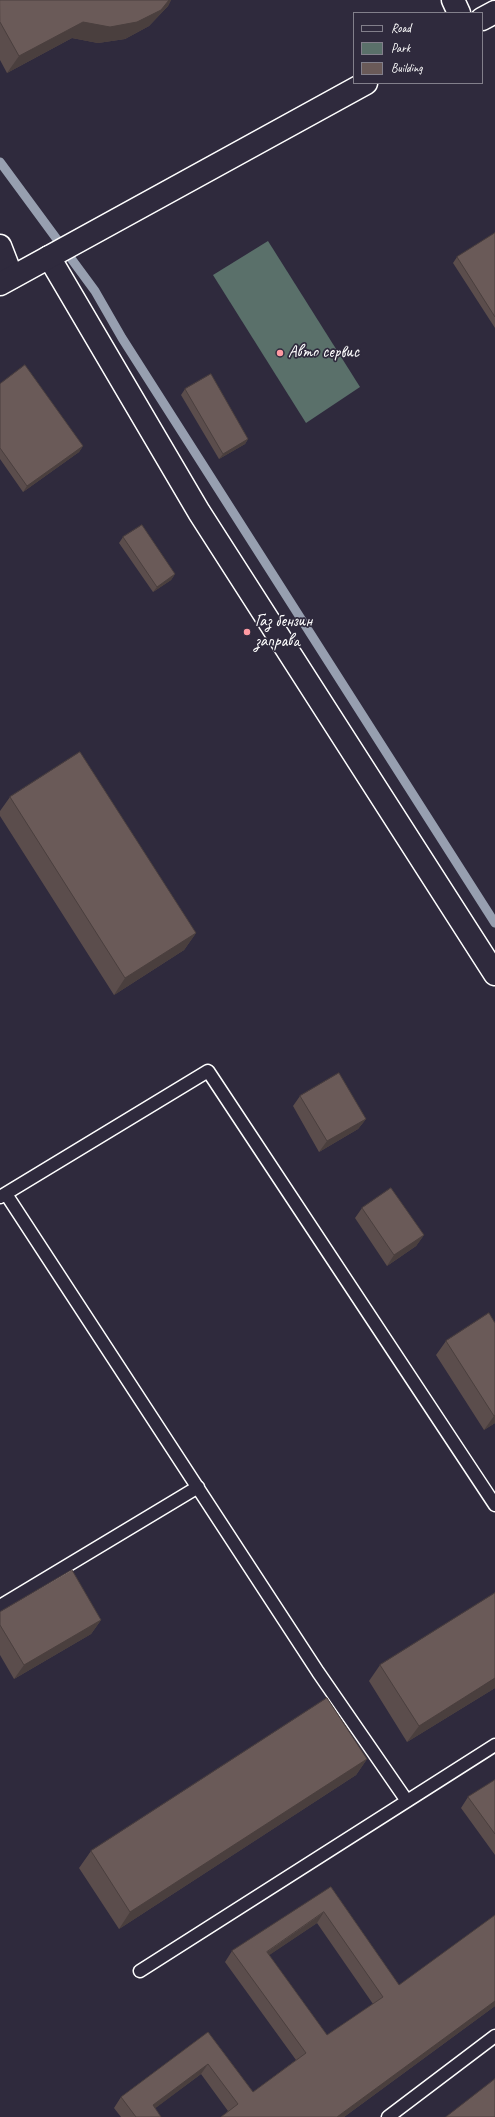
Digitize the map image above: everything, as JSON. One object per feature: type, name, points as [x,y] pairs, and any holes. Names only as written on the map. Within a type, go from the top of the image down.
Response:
[{"type":"street","points":[[454,0],[459,12]]},
{"type":"street","points":[[483,18],[495,12]]},
{"type":"street","points":[[0,246],[6,280],[364,84]]},
{"type":"street","points":[[51,256],[199,512],[495,974]]},
{"type":"lane","points":[[407,1801],[318,1672],[198,1487],[3,1195],[208,1071],[495,1505]]},
{"type":"lane","points":[[0,1606],[198,1487]]},
{"type":"lane","points":[[140,1971],[495,1745]]},
{"type":"lane","points":[[388,2117],[495,2036]]},
{"type":"green space","points":[[268,241],[360,387],[306,423],[213,275]]},
{"type":"building","points":[[0,0],[169,0],[161,10],[137,22],[110,27],[83,22],[19,56],[0,22]]},
{"type":"building","points":[[495,233],[495,317],[457,257]]},
{"type":"building","points":[[25,365],[83,446],[27,486],[0,448],[0,384]]},
{"type":"building","points":[[211,374],[248,439],[223,454],[185,389]]},
{"type":"building","points":[[142,525],[175,574],[157,587],[123,537]]},
{"type":"building","points":[[80,752],[196,933],[125,978],[10,797]]},
{"type":"building","points":[[339,1073],[366,1119],[327,1141],[300,1096]]},
{"type":"building","points":[[391,1188],[424,1235],[394,1255],[362,1208]]},
{"type":"building","points":[[489,1313],[495,1323],[494,1416],[446,1341]]},
{"type":"building","points":[[72,1570],[101,1620],[24,1665],[0,1625],[0,1612]]},
{"type":"building","points":[[495,1593],[495,1678],[419,1726],[380,1665]]},
{"type":"building","points":[[327,1698],[367,1759],[130,1912],[91,1851]]},
{"type":"building","points":[[495,1780],[495,1834],[468,1797]]},
{"type":"building","points":[[331,1887],[399,1985],[495,1915],[495,2001],[337,2117],[221,2117],[238,2104],[208,2064],[153,2105],[161,2117],[136,2117],[121,2097],[208,2032],[253,2092],[306,2053],[232,1951]],"holes":[[[324,1912],[383,1997],[327,2035],[267,1952]]]},
{"type":"building","points":[[495,2079],[495,2117],[446,2117]]},
{"type":"waterway","points":[[0,162],[95,291],[122,338],[495,923]]},
{"type":"place","name":"Авто сервис","points":[[280,353]]},
{"type":"place","name":"Газ бензин заправа","points":[[247,632]]}]
